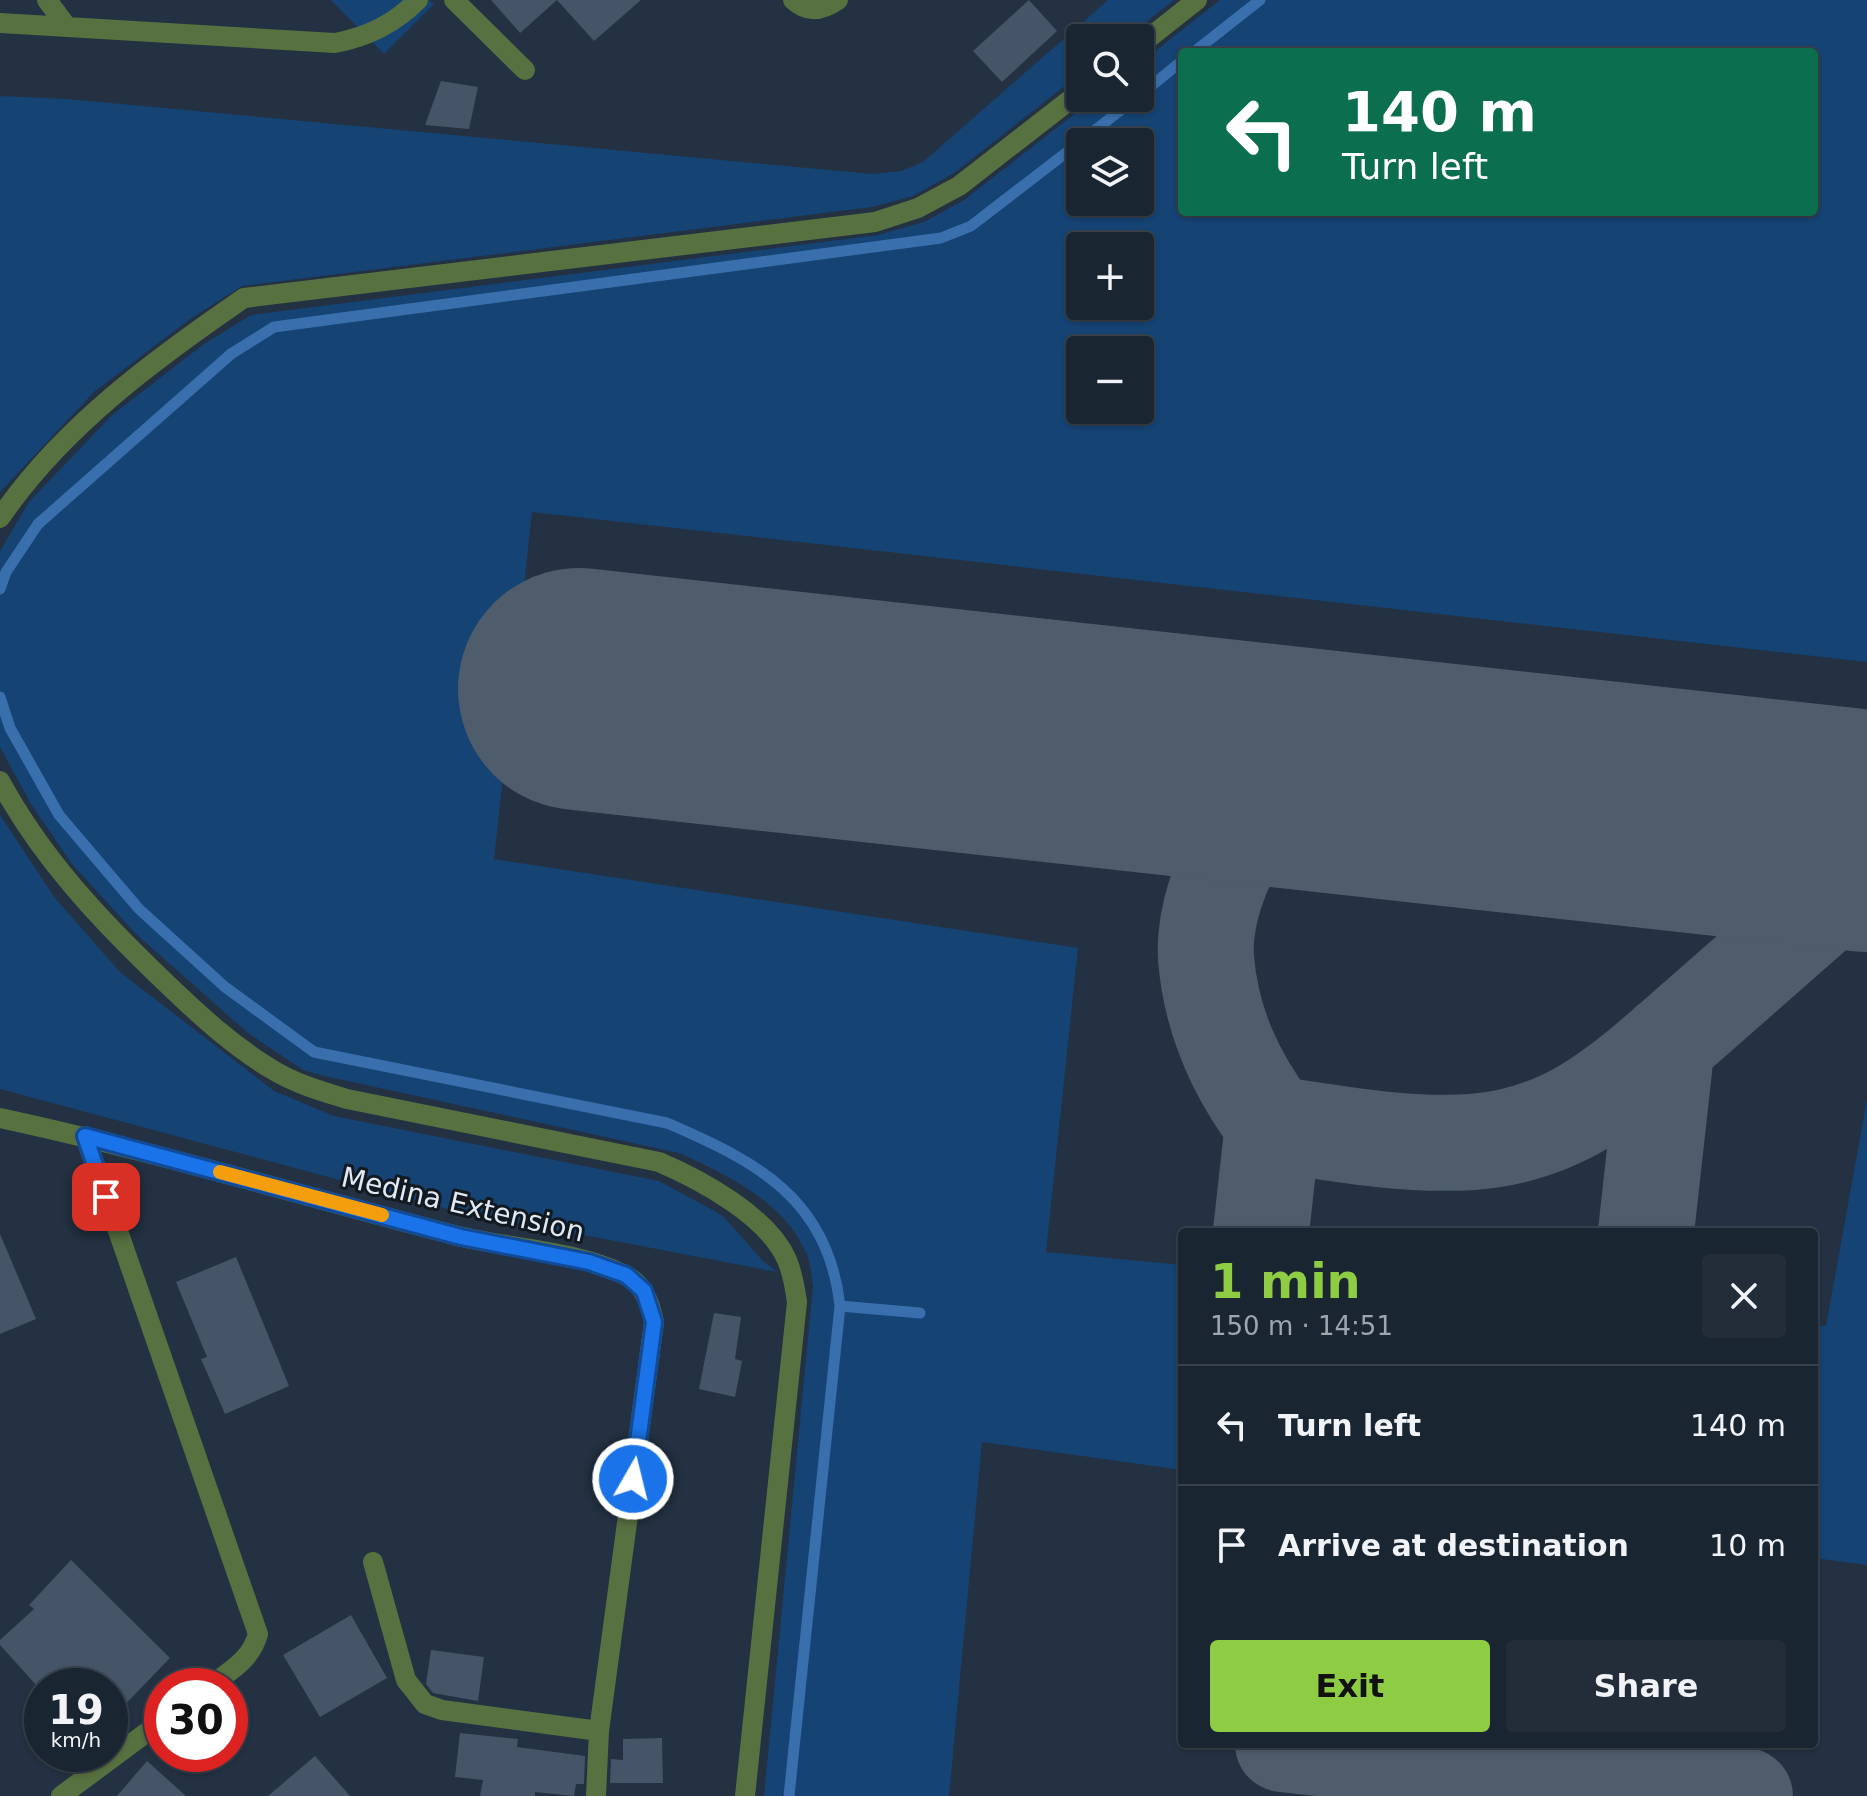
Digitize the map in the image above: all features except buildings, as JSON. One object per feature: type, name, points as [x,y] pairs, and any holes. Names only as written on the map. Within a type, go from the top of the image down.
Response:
[{"type":"street","points":[[47,0],[67,27]]},
{"type":"street","points":[[0,23],[335,43],[361,38],[389,25],[418,0]]},
{"type":"street","points":[[800,4],[817,10],[838,0]]},
{"type":"street","points":[[1154,34],[1197,0]]},
{"type":"street","points":[[457,1],[525,70]]},
{"type":"street","points":[[0,518],[16,494],[106,403],[194,332],[244,298],[875,222],[918,208],[959,186],[1066,103]]},
{"type":"street","points":[[0,781],[40,845],[78,894],[122,941],[195,1011],[273,1070],[310,1088],[347,1099],[659,1162],[692,1176],[750,1216],[770,1234],[786,1257],[794,1279],[797,1302],[745,1796]]},
{"type":"street","name":"Medina Extension","points":[[0,1118],[85,1136],[461,1237],[589,1262],[626,1275],[644,1291],[654,1322],[599,1731],[596,1796]]},
{"type":"street","points":[[85,1136],[258,1634],[254,1647],[234,1668]]},
{"type":"street","points":[[373,1562],[406,1680],[425,1704],[442,1710],[599,1731]]},
{"type":"street","points":[[61,1796],[144,1734]]},
{"type":"shaded area","points":[[331,0],[429,0],[434,4],[384,54]]},
{"type":"shaded area","points":[[1108,0],[1174,0],[1144,24],[1081,24]]},
{"type":"shaded area","points":[[1220,0],[1867,0],[1867,662],[532,512],[494,859],[1078,948],[1046,1252],[1178,1265],[1178,1469],[982,1442],[949,1796],[764,1796],[813,1286],[808,1259],[797,1237],[785,1220],[754,1193],[679,1153],[320,1075],[303,1070],[248,1033],[136,934],[72,864],[31,804],[0,747],[0,551],[29,502],[112,415],[204,344],[251,315],[878,235],[924,222],[964,200],[1077,112],[1154,112],[1154,52]]},
{"type":"shaded area","points":[[1066,37],[1066,85],[954,173],[913,196],[872,207],[242,286],[190,319],[94,392],[0,492],[0,96],[67,99],[872,174],[901,171],[923,162]]},
{"type":"shaded area","points":[[0,815],[55,898],[120,972],[274,1091],[334,1116],[659,1181],[722,1215],[763,1261],[777,1272],[448,1209],[0,1089]]},
{"type":"shaded area","points":[[1867,1099],[1867,1565],[1818,1559],[1818,1326],[1826,1326]]},
{"type":"waterway","points":[[1199,48],[1260,0]]},
{"type":"waterway","points":[[1154,84],[1178,64]]},
{"type":"waterway","points":[[1098,128],[1118,112]]},
{"type":"waterway","points":[[0,589],[6,572],[38,524],[231,354],[274,327],[941,238],[971,226],[1066,153]]},
{"type":"waterway","points":[[0,697],[10,728],[59,815],[139,909],[225,987],[314,1052],[667,1123],[731,1153],[759,1170],[804,1211],[821,1238],[833,1269],[840,1306],[789,1796]]},
{"type":"waterway","points":[[840,1306],[920,1313]]},
{"type":"taxiway","points":[[1689,811],[1626,786],[1529,731],[1475,717],[1441,716],[1392,722],[1344,738],[1317,753],[1291,774],[1267,800],[1246,830],[1228,861],[1215,894],[1208,927],[1206,958],[1219,1025],[1236,1066],[1259,1105],[1273,1124],[1398,1141],[1472,1142],[1538,1128],[1567,1116],[1620,1082],[1818,911],[1867,879]]},
{"type":"taxiway","points":[[1646,1228],[1667,1043]]},
{"type":"taxiway","points":[[1261,1228],[1273,1124]]},
{"type":"taxiway","points":[[1319,1748],[1745,1796]]},
{"type":"runway","points":[[579,689],[1867,831]]},
{"type":"slow traffic","points":[[220,1172],[382,1215]]},
{"type":"route","points":[[106,1197],[85,1136],[461,1237],[589,1262],[626,1275],[644,1291],[654,1322],[633,1479]]}]
